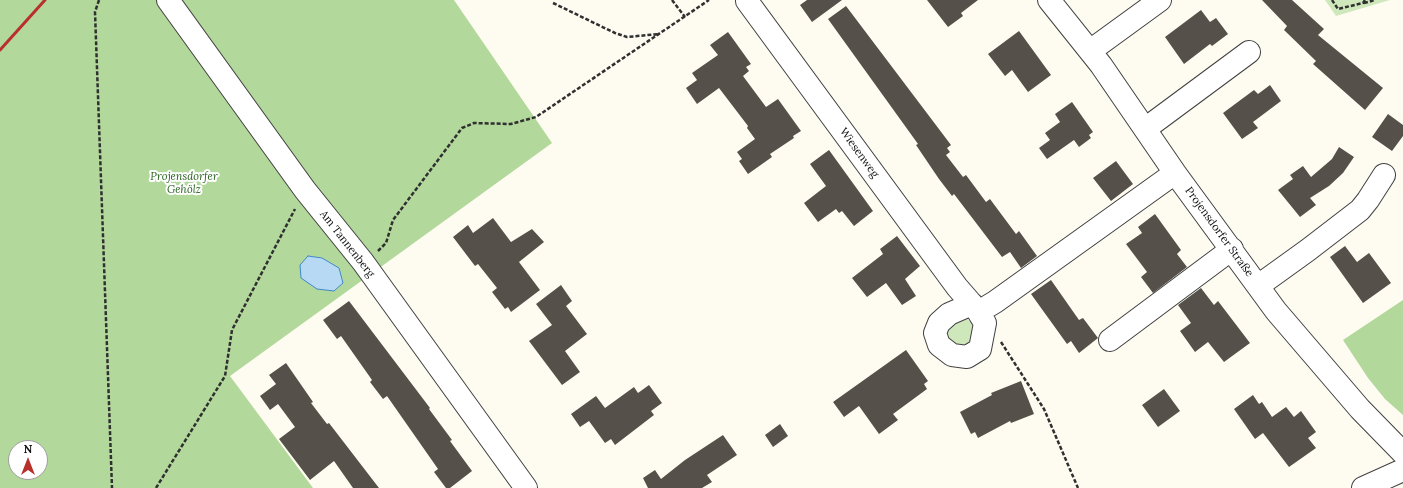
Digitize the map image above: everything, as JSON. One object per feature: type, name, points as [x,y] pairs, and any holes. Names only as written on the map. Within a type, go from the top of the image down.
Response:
[{"type":"street","name":"Am Tannenberg","points":[[168,0],[305,190],[363,262],[526,488]]},
{"type":"street","name":"Projensdorfer Straße","points":[[1049,0],[1090,51],[1276,311],[1355,404],[1403,454]]},
{"type":"street","points":[[1090,51],[1160,0]]},
{"type":"street","name":"Wiesenweg","points":[[747,1],[957,287],[978,312]]},
{"type":"street","points":[[1145,129],[1249,52]]},
{"type":"street","points":[[978,312],[995,302],[1176,173]]},
{"type":"street","points":[[1258,286],[1360,210],[1384,175]]},
{"type":"street","points":[[1110,340],[1232,249]]},
{"type":"street","points":[[1363,488],[1403,470]]},
{"type":"path","points":[[99,0],[95,12],[112,488]]},
{"type":"path","points":[[672,0],[685,17]]},
{"type":"path","points":[[363,262],[383,248],[393,220],[462,128],[474,123],[511,124],[536,117],[709,0]]},
{"type":"path","points":[[1332,0],[1338,9],[1364,1],[1375,0]]},
{"type":"path","points":[[553,3],[614,33],[627,37],[660,34]]},
{"type":"path","points":[[156,488],[225,376],[232,330],[305,190]]},
{"type":"path","points":[[978,312],[1015,362],[1044,409],[1078,488]]},
{"type":"green space","name":"Projensdorfer Gehölz","points":[[0,0],[454,0],[552,143],[230,376],[313,488],[0,488]]},
{"type":"green space","points":[[1325,0],[1390,0],[1336,16]]},
{"type":"green space","points":[[1403,300],[1403,415],[1385,399],[1368,378],[1343,340]]},
{"type":"green space","points":[[966,318],[973,324],[975,337],[967,347],[952,346],[945,333],[947,325]]},
{"type":"water","points":[[308,256],[322,258],[339,268],[343,283],[334,291],[317,289],[301,278],[300,265]]},
{"type":"building","points":[[807,0],[842,0],[812,22],[800,5]]},
{"type":"building","points":[[927,0],[978,0],[961,13],[963,16],[948,27]]},
{"type":"building","points":[[1262,0],[1292,0],[1324,29],[1318,35],[1383,88],[1365,110],[1313,64],[1316,61],[1284,30],[1287,26]]},
{"type":"building","points":[[846,6],[951,145],[947,148],[950,152],[946,155],[963,177],[966,175],[986,202],[990,199],[1016,234],[1019,231],[1037,256],[1021,268],[1010,252],[1002,257],[954,194],[952,196],[916,145],[918,144],[828,19]]},
{"type":"building","points":[[1201,10],[1210,22],[1216,18],[1228,34],[1212,46],[1210,44],[1184,64],[1165,37]]},
{"type":"building","points":[[1019,31],[1051,75],[1028,92],[1012,70],[1005,76],[988,54]]},
{"type":"building","points":[[728,32],[751,64],[746,67],[749,71],[743,76],[766,107],[778,99],[801,131],[793,136],[794,138],[770,154],[772,157],[748,174],[739,161],[742,159],[737,152],[755,139],[747,128],[748,126],[719,88],[697,104],[686,88],[697,80],[692,73],[718,55],[710,45]]},
{"type":"building","points":[[1270,85],[1281,101],[1253,122],[1258,128],[1242,139],[1223,113],[1254,90],[1258,94]]},
{"type":"building","points":[[1072,102],[1093,132],[1089,135],[1091,138],[1079,147],[1074,140],[1047,159],[1039,148],[1050,140],[1045,133],[1060,122],[1055,114]]},
{"type":"building","points":[[1388,114],[1403,125],[1403,136],[1392,151],[1372,137]]},
{"type":"building","points":[[1339,147],[1354,157],[1343,173],[1329,186],[1310,198],[1316,205],[1300,217],[1278,190],[1293,179],[1290,175],[1303,166],[1311,177],[1332,159]]},
{"type":"building","points":[[829,150],[873,211],[854,226],[842,211],[839,213],[836,209],[818,222],[804,203],[826,186],[810,164]]},
{"type":"building","points":[[1116,161],[1133,184],[1111,201],[1093,178]]},
{"type":"building","points":[[1155,214],[1181,250],[1177,254],[1187,267],[1153,293],[1141,277],[1147,272],[1126,244],[1142,233],[1138,227]]},
{"type":"building","points":[[493,218],[511,242],[532,229],[544,242],[519,262],[540,290],[511,312],[508,307],[505,309],[492,292],[497,288],[478,264],[475,266],[453,237],[468,225],[473,233]]},
{"type":"building","points":[[897,236],[920,266],[905,279],[916,296],[902,305],[886,283],[867,297],[852,278],[883,254],[880,249]]},
{"type":"building","points":[[1345,246],[1357,262],[1369,253],[1391,283],[1363,303],[1330,257]]},
{"type":"building","points":[[1051,280],[1079,320],[1083,318],[1098,338],[1079,353],[1071,341],[1067,344],[1031,294]]},
{"type":"building","points":[[561,285],[572,301],[566,306],[587,334],[565,351],[580,372],[562,385],[529,341],[552,325],[536,304]]},
{"type":"building","points":[[1201,288],[1214,305],[1218,301],[1250,343],[1224,362],[1208,342],[1195,352],[1180,331],[1191,323],[1178,305]]},
{"type":"building","points":[[349,301],[430,408],[429,409],[452,440],[450,441],[472,471],[450,488],[446,488],[434,472],[438,469],[387,396],[383,399],[370,382],[372,380],[341,336],[337,339],[323,320]]},
{"type":"building","points":[[906,350],[928,381],[924,384],[927,389],[893,414],[898,420],[879,434],[859,406],[844,417],[833,402]]},
{"type":"building","points":[[286,363],[313,402],[311,403],[327,424],[329,423],[379,488],[353,488],[334,461],[310,480],[279,439],[295,427],[278,404],[270,410],[260,396],[276,384],[269,375]]},
{"type":"building","points":[[1021,381],[1034,414],[1011,423],[1010,421],[978,438],[975,432],[971,434],[960,412],[992,395],[991,393]]},
{"type":"building","points":[[649,385],[662,403],[651,411],[654,415],[615,445],[611,439],[605,443],[589,421],[580,427],[571,414],[596,396],[605,408],[634,387],[638,393]]},
{"type":"building","points":[[1164,389],[1180,411],[1158,427],[1142,405]]},
{"type":"building","points":[[1253,395],[1259,404],[1262,402],[1272,417],[1286,407],[1294,417],[1301,411],[1316,432],[1308,438],[1316,448],[1289,467],[1263,433],[1255,439],[1234,409]]},
{"type":"building","points":[[780,424],[788,436],[773,447],[765,435]]},
{"type":"building","points":[[723,435],[737,455],[707,475],[712,482],[702,488],[648,488],[643,478],[655,470],[661,479],[685,460]]},
{"type":"railway","points":[[0,50],[45,0]]}]
